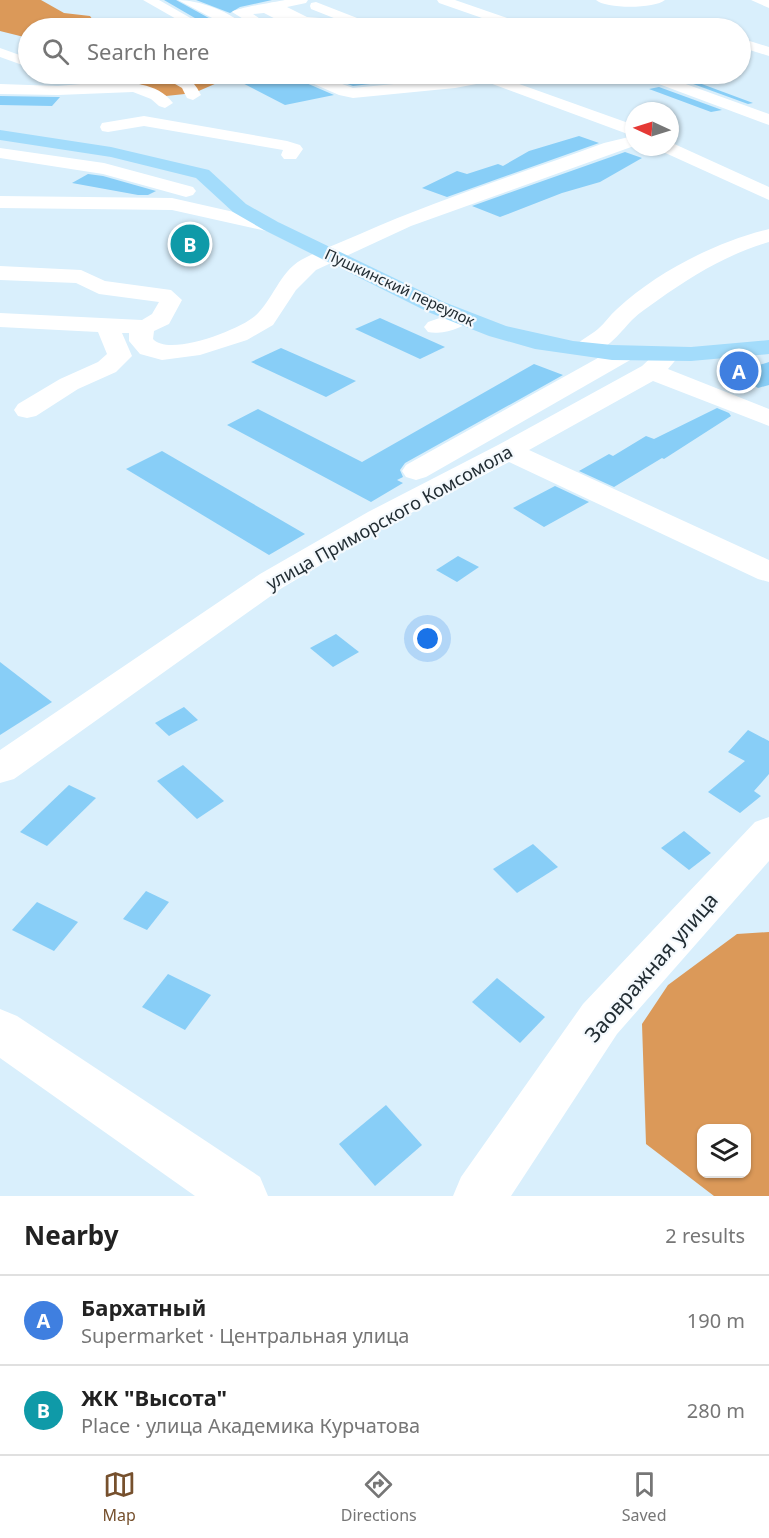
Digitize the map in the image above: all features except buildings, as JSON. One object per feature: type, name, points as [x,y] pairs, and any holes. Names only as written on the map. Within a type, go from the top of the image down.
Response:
[{"type":"main road","name":"Пушкинский переулок","points":[[0,135],[69,144],[176,166],[202,174],[246,212],[329,255],[460,318],[536,343],[645,359],[769,347]]},
{"type":"street","points":[[148,0],[183,18]]},
{"type":"street","points":[[184,0],[222,18]]},
{"type":"street","points":[[202,0],[223,8],[246,4],[247,2],[241,0]]},
{"type":"street","points":[[258,0],[287,2]]},
{"type":"street","points":[[298,18],[275,6],[301,0],[327,18]]},
{"type":"street","points":[[333,0],[365,12],[346,18]]},
{"type":"street","points":[[442,0],[493,18]]},
{"type":"street","points":[[602,0],[633,3],[658,0]]},
{"type":"street","points":[[757,0],[769,4]]},
{"type":"street","points":[[250,18],[239,12],[266,9],[282,18]]},
{"type":"street","points":[[751,46],[769,52]]},
{"type":"street","points":[[0,52],[18,59]]},
{"type":"street","points":[[0,78],[18,78]]},
{"type":"street","points":[[86,84],[90,88]]},
{"type":"street","points":[[186,84],[193,95]]},
{"type":"street","points":[[326,84],[345,92],[360,93],[439,84]]},
{"type":"street","points":[[373,84],[384,89]]},
{"type":"street","points":[[504,84],[625,127]]},
{"type":"street","points":[[552,84],[619,113],[625,121]]},
{"type":"street","points":[[672,84],[769,120]]},
{"type":"street","points":[[0,89],[143,89],[161,96],[158,105]]},
{"type":"street","points":[[108,127],[144,121],[287,146],[294,149],[290,155]]},
{"type":"street","points":[[142,327],[141,341],[145,346],[158,351],[173,353],[195,350],[230,339],[261,323],[299,272],[329,255],[455,203],[625,143]]},
{"type":"street","points":[[0,165],[27,164],[69,144]]},
{"type":"street","points":[[0,153],[104,169],[192,192],[224,193]]},
{"type":"street","points":[[679,153],[769,194]]},
{"type":"street","points":[[67,186],[172,204],[272,226]]},
{"type":"street","points":[[0,202],[152,202],[192,192]]},
{"type":"street","points":[[172,204],[224,193]]},
{"type":"street","points":[[585,349],[607,334],[626,313],[682,272],[736,245],[769,235]]},
{"type":"street","points":[[0,273],[81,277],[99,287],[163,295],[171,300],[163,318],[156,324],[142,327],[0,320]]},
{"type":"street","points":[[436,327],[460,318]]},
{"type":"street","points":[[27,410],[69,384],[107,367],[120,356],[107,326]]},
{"type":"street","points":[[416,471],[645,359],[769,418]]},
{"type":"street","name":"улица Приморского Комсомола","points":[[0,769],[271,581],[389,513],[508,451],[645,359]]},
{"type":"street","points":[[508,451],[769,572]]},
{"type":"street","name":"Заовражная улица","points":[[480,1196],[600,1019],[769,833]]},
{"type":"street","points":[[0,1031],[241,1196]]},
{"type":"shaded area","points":[[0,0],[41,0],[64,13],[92,18],[18,18],[18,36],[0,31]]},
{"type":"shaded area","points":[[139,84],[215,84],[194,93],[166,96]]},
{"type":"shaded area","points":[[769,932],[769,1196],[714,1196],[646,1144],[642,1024],[668,985],[737,934]]},
{"type":"place","name":"ЖК \"Высота\"","points":[[190,244]]},
{"type":"place","name":"Бархатный","points":[[739,371]]}]
